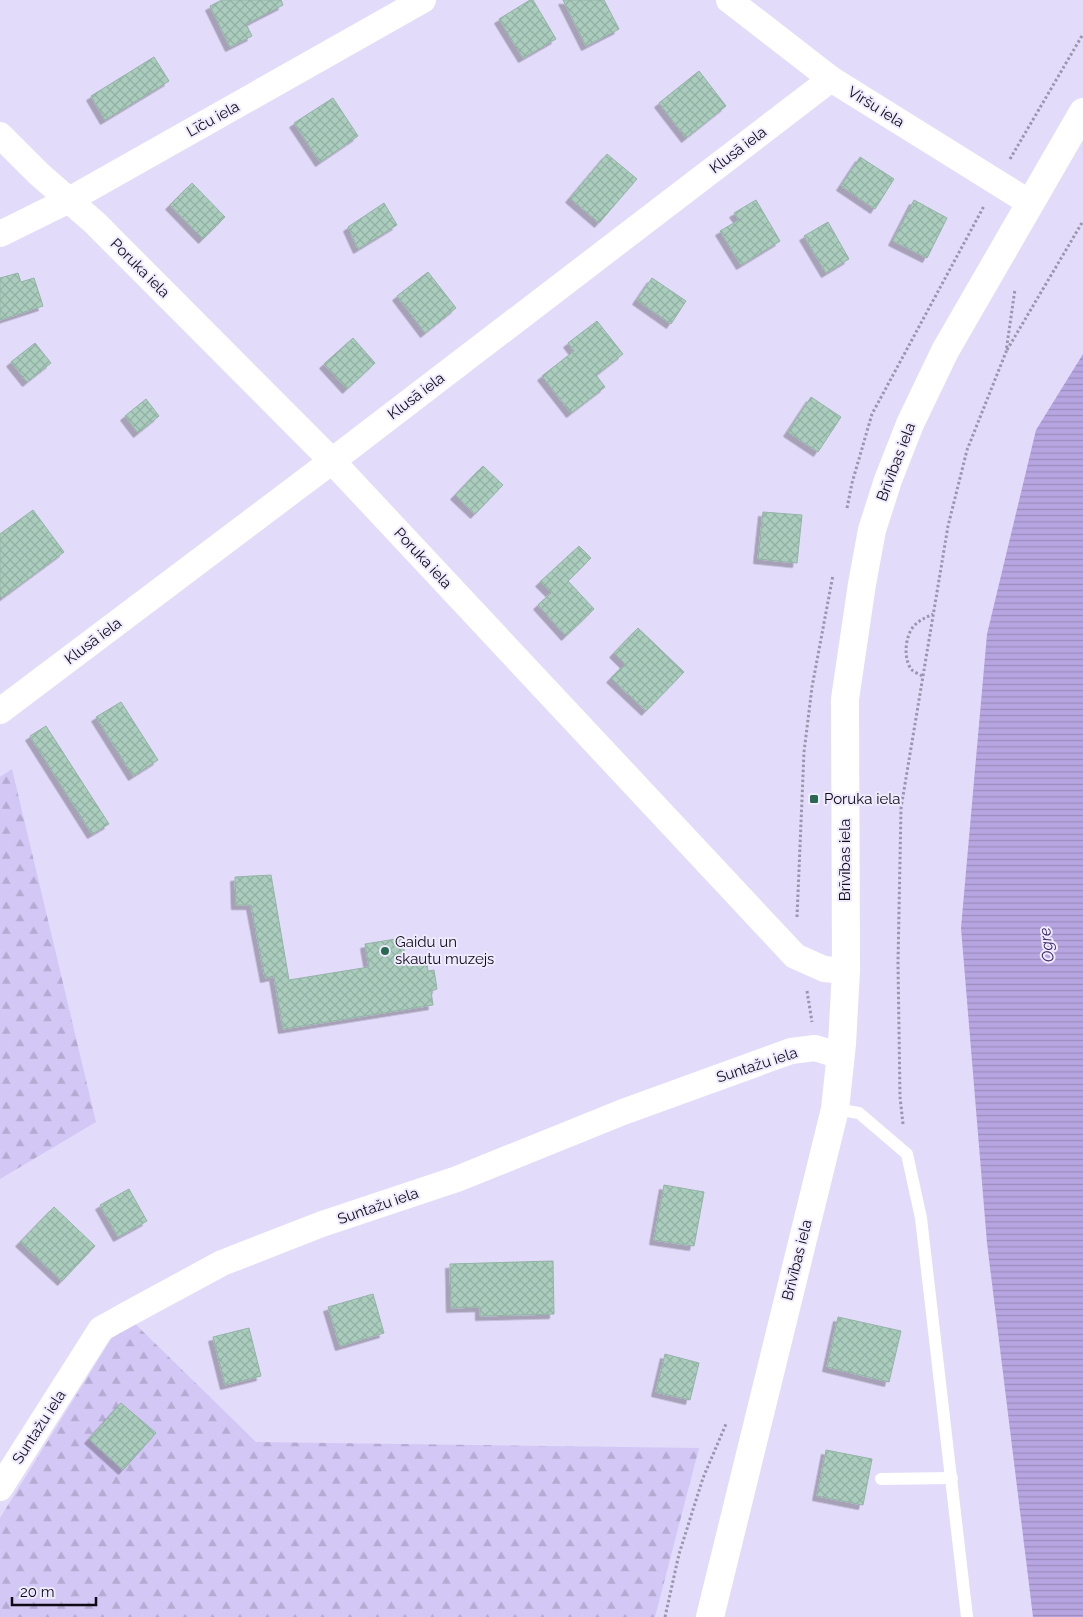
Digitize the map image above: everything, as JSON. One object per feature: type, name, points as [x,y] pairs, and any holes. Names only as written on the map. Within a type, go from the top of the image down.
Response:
[{"type":"main road","name":"Brīvības iela","points":[[710,1617],[835,1109],[841,1056],[846,971],[845,699],[860,592],[872,530],[888,480],[904,440],[945,350],[1083,112]]},
{"type":"street","name":"Līču iela","points":[[0,234],[69,200],[423,0]]},
{"type":"street","name":"Viršu iela","points":[[729,0],[831,79],[1030,203]]},
{"type":"street","name":"Klusā iela","points":[[0,711],[332,461],[831,79]]},
{"type":"street","name":"Poruka iela","points":[[0,135],[39,174],[95,223],[332,461],[795,956],[824,969],[846,971]]},
{"type":"street","name":"Suntažu iela","points":[[0,1488],[101,1329],[222,1263],[322,1224],[457,1179],[623,1112],[791,1051],[815,1048],[841,1056]]},
{"type":"lane","points":[[835,1109],[859,1113],[907,1154],[921,1218],[967,1617]]},
{"type":"lane","points":[[880,1479],[952,1478]]},
{"type":"path","points":[[907,1154],[900,1097],[898,963],[901,808],[948,526],[967,450],[1006,352],[1083,221]]},
{"type":"path","points":[[1006,352],[1016,281]]},
{"type":"path","points":[[922,676],[912,671],[907,660],[907,643],[912,629],[921,619],[933,614]]},
{"type":"path","points":[[665,1617],[679,1554],[703,1478],[728,1422]]},
{"type":"green space","points":[[12,769],[96,1122],[0,1179],[0,777]]},
{"type":"green space","points":[[126,1315],[256,1442],[699,1448],[655,1617],[0,1617],[0,1518]]},
{"type":"water","name":"Ogre","points":[[1083,354],[1083,1617],[1033,1617],[987,1243],[961,928],[987,634],[1036,430]]},
{"type":"building","points":[[222,0],[281,0],[283,5],[246,24],[252,36],[230,47],[210,6]]},
{"type":"building","points":[[533,0],[556,39],[523,58],[499,19]]},
{"type":"building","points":[[563,0],[604,0],[619,29],[586,46]]},
{"type":"building","points":[[154,57],[169,81],[105,120],[91,96]]},
{"type":"building","points":[[699,71],[726,106],[686,138],[659,103]]},
{"type":"building","points":[[333,98],[358,136],[320,162],[294,123]]},
{"type":"building","points":[[607,154],[637,179],[599,223],[570,198]]},
{"type":"building","points":[[860,157],[894,179],[875,209],[841,186]]},
{"type":"building","points":[[192,183],[225,217],[203,239],[170,205]]},
{"type":"building","points":[[756,200],[780,241],[741,265],[720,231],[739,220],[734,213]]},
{"type":"building","points":[[914,200],[947,218],[927,258],[893,241]]},
{"type":"building","points":[[384,203],[397,225],[358,249],[348,227]]},
{"type":"building","points":[[828,222],[849,259],[826,273],[804,236]]},
{"type":"building","points":[[428,272],[456,308],[425,333],[397,296]]},
{"type":"building","points":[[18,273],[21,282],[34,278],[43,306],[0,320],[0,278]]},
{"type":"building","points":[[652,278],[686,301],[671,324],[637,300]]},
{"type":"building","points":[[597,321],[623,354],[596,375],[605,387],[571,413],[542,376],[574,351],[568,343]]},
{"type":"building","points":[[353,338],[375,363],[347,389],[324,364]]},
{"type":"building","points":[[35,343],[51,363],[27,382],[11,362]]},
{"type":"building","points":[[811,397],[841,417],[818,452],[788,432]]},
{"type":"building","points":[[146,399],[159,416],[138,433],[125,416]]},
{"type":"building","points":[[483,466],[503,485],[475,514],[455,495]]},
{"type":"building","points":[[33,510],[64,552],[2,598],[0,595],[0,534]]},
{"type":"building","points":[[763,512],[802,515],[797,563],[758,559]]},
{"type":"building","points":[[579,546],[591,558],[568,581],[594,609],[566,636],[538,605],[551,593],[540,582]]},
{"type":"building","points":[[638,628],[684,672],[646,711],[611,678],[625,664],[614,653]]},
{"type":"building","points":[[121,702],[158,760],[133,776],[96,717]]},
{"type":"building","points":[[46,726],[109,824],[92,834],[30,736]]},
{"type":"building","name":"Gaidu un skautu muzejs","points":[[271,875],[289,980],[369,967],[365,944],[402,938],[406,960],[426,957],[428,971],[434,970],[437,989],[431,991],[433,1005],[283,1029],[274,976],[265,978],[251,905],[236,905],[235,877]]},
{"type":"building","points":[[664,1185],[704,1192],[694,1246],[654,1240]]},
{"type":"building","points":[[129,1189],[147,1221],[118,1237],[100,1205]]},
{"type":"building","points":[[54,1207],[95,1246],[62,1281],[20,1242]]},
{"type":"building","points":[[553,1261],[554,1314],[480,1316],[480,1307],[451,1308],[450,1264]]},
{"type":"building","points":[[373,1294],[384,1333],[340,1346],[328,1307]]},
{"type":"building","points":[[838,1317],[901,1331],[889,1382],[827,1367]]},
{"type":"building","points":[[249,1328],[261,1376],[225,1385],[213,1337]]},
{"type":"building","points":[[665,1354],[699,1363],[690,1400],[656,1392]]},
{"type":"building","points":[[121,1403],[156,1433],[123,1470],[89,1439]]},
{"type":"building","points":[[826,1450],[872,1459],[863,1505],[817,1496]]},
{"type":"place","name":"Poruka iela","points":[[814,799]]},
{"type":"place","name":"Gaidu un skautu muzejs","points":[[385,951]]}]
